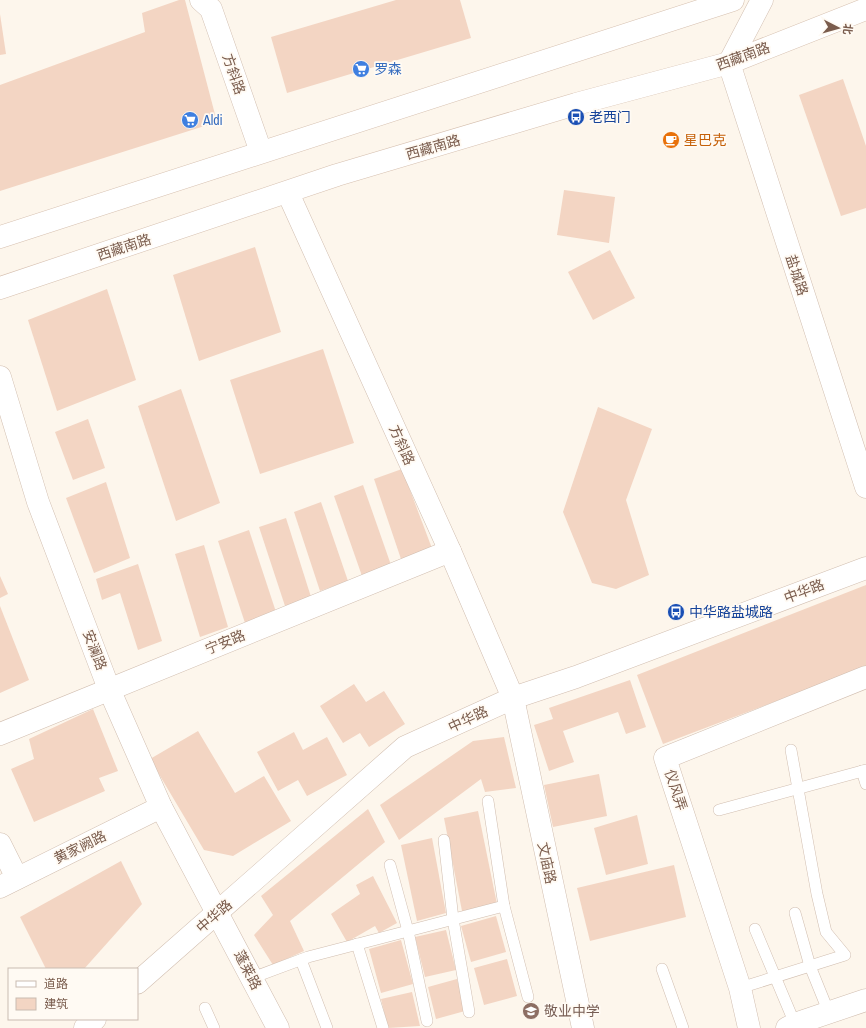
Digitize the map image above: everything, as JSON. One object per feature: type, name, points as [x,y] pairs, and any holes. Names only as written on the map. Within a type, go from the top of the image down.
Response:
[{"type":"street","name":"方斜路","points":[[201,0],[211,9],[261,152]]},
{"type":"street","points":[[0,236],[733,0]]},
{"type":"street","points":[[729,63],[762,0]]},
{"type":"street","name":"西藏南路","points":[[0,288],[288,193],[337,175],[546,113],[729,63],[866,9]]},
{"type":"street","name":"盐城路","points":[[729,63],[866,487]]},
{"type":"street","name":"方斜路","points":[[288,193],[450,551],[513,698]]},
{"type":"street","name":"安澜路","points":[[0,377],[38,502],[109,689],[161,807],[218,912]]},
{"type":"street","name":"宁安路","points":[[0,734],[450,551]]},
{"type":"street","name":"中华路","points":[[138,981],[405,747],[513,698],[576,677],[866,568]]},
{"type":"street","name":"仪风弄","points":[[749,1028],[740,988],[665,758],[866,677]]},
{"type":"street","name":"文庙路","points":[[513,698],[583,1028]]},
{"type":"street","name":"黄家阙路","points":[[8,883],[161,807]]},
{"type":"street","points":[[0,844],[8,883]]},
{"type":"street","name":"蓬莱路","points":[[218,912],[278,1028]]},
{"type":"street","points":[[791,1026],[866,1000]]},
{"type":"street","points":[[85,1028],[94,1020]]},
{"type":"lane","points":[[740,988],[845,955],[826,932],[817,894],[791,750]]},
{"type":"lane","points":[[719,810],[864,771],[866,784]]},
{"type":"lane","points":[[488,801],[504,906],[528,997]]},
{"type":"lane","points":[[444,840],[453,919],[469,1012]]},
{"type":"lane","points":[[390,865],[408,931],[427,1021]]},
{"type":"lane","points":[[252,978],[300,960],[504,906]]},
{"type":"lane","points":[[795,913],[810,966],[828,1013]]},
{"type":"lane","points":[[754,929],[774,977],[791,1026]]},
{"type":"lane","points":[[357,944],[383,1028]]},
{"type":"lane","points":[[300,960],[327,1028]]},
{"type":"lane","points":[[662,969],[683,1028]]},
{"type":"lane","points":[[205,1008],[214,1028]]},
{"type":"building","points":[[179,0],[185,0],[217,122],[0,191],[0,85],[145,32],[142,13]]},
{"type":"building","points":[[396,0],[460,0],[471,38],[287,93],[271,37]]},
{"type":"building","points":[[0,14],[6,54],[0,55]]},
{"type":"building","points":[[843,79],[866,146],[866,208],[841,216],[799,95]]},
{"type":"building","points":[[564,190],[615,197],[609,243],[557,235]]},
{"type":"building","points":[[255,247],[281,332],[199,361],[173,275]]},
{"type":"building","points":[[610,250],[635,298],[593,320],[568,272]]},
{"type":"building","points":[[107,289],[136,380],[57,411],[28,320]]},
{"type":"building","points":[[323,349],[354,443],[260,474],[230,380]]},
{"type":"building","points":[[181,389],[220,503],[176,521],[138,406]]},
{"type":"building","points":[[598,407],[652,429],[626,500],[649,575],[616,589],[592,583],[563,512]]},
{"type":"building","points":[[88,419],[105,468],[73,480],[55,432]]},
{"type":"building","points":[[402,469],[433,551],[402,562],[374,479]]},
{"type":"building","points":[[106,482],[130,558],[94,573],[66,498]]},
{"type":"building","points":[[363,485],[391,565],[362,576],[334,496]]},
{"type":"building","points":[[321,502],[348,581],[320,591],[294,512]]},
{"type":"building","points":[[286,518],[311,597],[285,606],[259,527]]},
{"type":"building","points":[[249,530],[276,612],[245,623],[218,541]]},
{"type":"building","points":[[204,545],[228,627],[200,637],[175,554]]},
{"type":"building","points":[[138,564],[162,641],[138,650],[120,593],[102,600],[96,579]]},
{"type":"building","points":[[0,576],[8,594],[0,598]]},
{"type":"building","points":[[866,585],[866,667],[663,744],[637,675]]},
{"type":"building","points":[[0,606],[29,680],[0,693]]},
{"type":"building","points":[[630,680],[646,727],[626,734],[618,712],[563,731],[574,762],[549,771],[534,725],[553,719],[549,708]]},
{"type":"building","points":[[354,684],[366,702],[384,691],[405,724],[369,747],[360,733],[343,743],[320,706]]},
{"type":"building","points":[[93,709],[118,771],[99,778],[105,791],[34,822],[11,769],[34,759],[29,739]]},
{"type":"building","points":[[198,731],[235,793],[264,776],[291,821],[233,856],[204,850],[150,759]]},
{"type":"building","points":[[294,732],[303,750],[327,737],[347,775],[307,796],[298,780],[278,791],[257,752]]},
{"type":"building","points":[[504,737],[516,788],[485,792],[481,779],[399,840],[380,805],[473,741]]},
{"type":"building","points":[[599,774],[607,816],[553,827],[544,785]]},
{"type":"building","points":[[368,809],[385,842],[290,921],[304,951],[273,965],[254,935],[273,915],[261,896]]},
{"type":"building","points":[[478,811],[497,904],[462,911],[444,818]]},
{"type":"building","points":[[637,815],[648,864],[606,875],[594,828]]},
{"type":"building","points":[[432,838],[446,913],[417,921],[401,845]]},
{"type":"building","points":[[121,861],[142,904],[85,968],[46,968],[20,917]]},
{"type":"building","points":[[674,865],[686,917],[590,941],[577,888]]},
{"type":"building","points":[[373,876],[397,923],[379,933],[375,926],[347,942],[331,914],[360,894],[356,885]]},
{"type":"building","points":[[496,916],[506,952],[471,962],[461,926]]},
{"type":"building","points":[[446,930],[456,970],[425,977],[415,937]]},
{"type":"building","points":[[401,940],[413,984],[381,993],[369,949]]},
{"type":"building","points":[[507,959],[517,996],[484,1005],[474,968]]},
{"type":"building","points":[[457,979],[465,1011],[436,1019],[428,987]]},
{"type":"building","points":[[412,992],[420,1026],[388,1028],[381,999]]},
{"type":"place","name":"罗森","points":[[361,69]]},
{"type":"place","name":"老西门","points":[[576,117]]},
{"type":"place","name":"Aldi","points":[[190,120]]},
{"type":"place","name":"星巴克","points":[[671,140]]},
{"type":"place","name":"中华路盐城路","points":[[676,612]]},
{"type":"place","name":"敬业中学","points":[[531,1011]]}]
